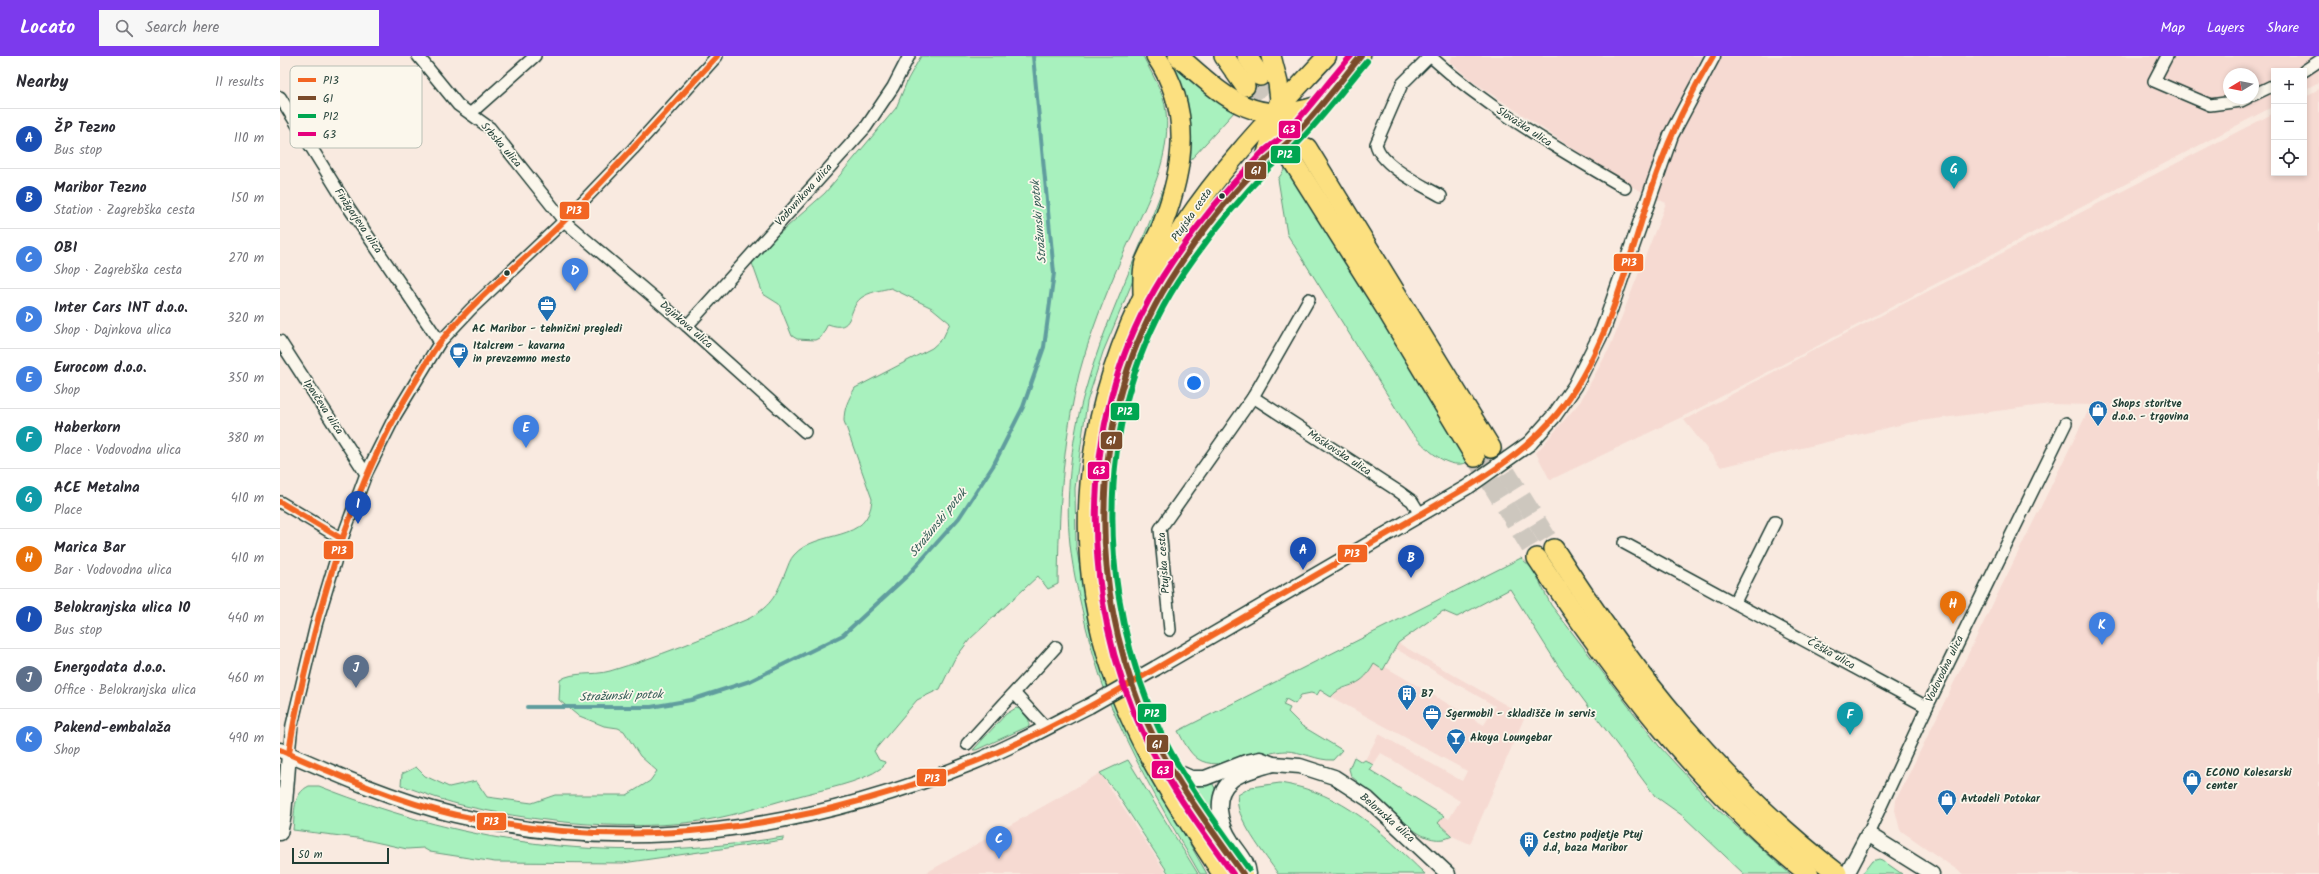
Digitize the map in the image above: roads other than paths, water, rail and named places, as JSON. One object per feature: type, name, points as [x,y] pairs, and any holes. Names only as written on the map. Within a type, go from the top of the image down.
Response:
[{"type":"highway","points":[[1143,293],[1145,264],[1161,227],[1178,177],[1182,136],[1175,96],[1156,56]]},
{"type":"highway","points":[[1178,56],[1226,96],[1259,112],[1275,114],[1294,113],[1318,106]]},
{"type":"highway","points":[[1224,56],[1245,86]]},
{"type":"highway","points":[[1246,56],[1260,76]]},
{"type":"highway","points":[[1265,160],[1276,124],[1275,114],[1280,100],[1280,90],[1271,56]]},
{"type":"highway","points":[[1292,160],[1386,309],[1483,452],[1307,148]]},
{"type":"highway","points":[[1554,549],[1627,657],[1693,738],[1740,789],[1774,820],[1842,873]]},
{"type":"highway","points":[[1537,558],[1609,661],[1680,751],[1733,806],[1809,874]]},
{"type":"main road","name":"Ptujska cesta","points":[[1222,874],[1151,760],[1127,710],[1114,677],[1105,648],[1093,587],[1089,554],[1088,521],[1090,477],[1098,424],[1108,379],[1143,293],[1185,223],[1242,150],[1327,56]]},
{"type":"main road","name":"Ptujska cesta","points":[[1243,874],[1173,770],[1140,704],[1120,640],[1107,575],[1104,548],[1105,476],[1113,426],[1134,347],[1165,287],[1201,236],[1265,160],[1288,142],[1361,56]]},
{"type":"street","name":"Srbska ulica","points":[[418,56],[442,88],[458,105],[490,128],[564,221]]},
{"type":"street","points":[[471,113],[535,56]]},
{"type":"street","points":[[280,833],[284,752],[316,625],[342,538],[366,474],[395,416],[440,342],[470,309],[564,221],[634,149],[717,56]]},
{"type":"street","name":"Vodovnikova ulica","points":[[687,326],[866,127],[893,87],[909,56]]},
{"type":"street","points":[[1430,56],[1402,84],[1376,144],[1378,151],[1388,162],[1402,173],[1441,196]]},
{"type":"street","name":"Slovaška ulica","points":[[1430,56],[1469,89],[1526,130],[1625,188]]},
{"type":"street","points":[[284,752],[368,788],[455,815],[491,823],[558,832],[657,835],[756,826],[810,816],[868,800],[975,762],[1046,728],[1089,706],[1156,668],[1469,486],[1530,443],[1554,416],[1575,386],[1603,330],[1671,135],[1713,56]]},
{"type":"street","points":[[2167,56],[2154,81],[2210,105],[2223,103]]},
{"type":"street","points":[[2307,69],[2319,61]]},
{"type":"street","points":[[2259,92],[2271,86]]},
{"type":"street","name":"Finžgarjeva ulica","points":[[280,98],[290,114]]},
{"type":"street","name":"Finžgarjeva ulica","points":[[311,148],[345,202],[440,342]]},
{"type":"street","name":"Dajnkova ulica","points":[[564,221],[687,326],[806,432]]},
{"type":"street","name":"Ptujska cesta","points":[[1170,630],[1160,529],[1253,397],[1309,299]]},
{"type":"street","name":"Ipavčeva ulica","points":[[280,341],[366,474]]},
{"type":"street","name":"Moskovska ulica","points":[[1253,397],[1398,491],[1412,501],[1420,514]]},
{"type":"street","name":"Vodovodna ulica","points":[[1842,873],[1857,855],[1868,834],[1927,707],[2066,422]]},
{"type":"street","points":[[280,502],[342,538]]},
{"type":"street","points":[[1735,602],[1775,522]]},
{"type":"street","name":"Češka ulica","points":[[1624,543],[1927,707]]},
{"type":"street","points":[[967,744],[1015,694],[1056,647]]},
{"type":"street","points":[[1015,694],[1046,728]]},
{"type":"street","points":[[1173,770],[1191,778],[1205,778],[1246,762],[1260,759],[1273,764]]},
{"type":"street","points":[[1250,874],[1249,866],[1224,828],[1220,811],[1220,801],[1226,788],[1233,779],[1273,764]]},
{"type":"street","name":"Beloruska ulica","points":[[1273,764],[1300,766],[1334,777],[1368,799],[1448,874]]},
{"type":"street","points":[[1868,834],[1932,874]]},
{"type":"waterway","name":"Stražunski potok","points":[[527,707],[651,707],[691,700],[750,681],[843,635],[908,575],[959,518],[993,466],[1023,407],[1044,347],[1054,273],[1033,56]]},
{"type":"tunnel","points":[[1260,76],[1306,146]]},
{"type":"tunnel","points":[[1245,86],[1267,120]]},
{"type":"tunnel","points":[[1491,448],[1554,549]]},
{"type":"tunnel","points":[[1475,457],[1537,558]]},
{"type":"place","name":"ACE Metalna","points":[[1954,189]]},
{"type":"place","name":"Inter Cars INT d.o.o.","points":[[575,291]]},
{"type":"place","name":"AC Maribor - tehnični pregledi","points":[[547,322]]},
{"type":"place","name":"Italcrem - kavarna in prevzemno mesto","points":[[459,369]]},
{"type":"place","name":"Shops storitve d.o.o. - trgovina","points":[[2098,427]]},
{"type":"place","name":"Eurocom d.o.o.","points":[[526,448]]},
{"type":"place","name":"Belokranjska ulica 10","points":[[358,524]]},
{"type":"place","name":"ŽP Tezno","points":[[1303,570]]},
{"type":"place","name":"Maribor Tezno","points":[[1411,578]]},
{"type":"place","name":"Marica Bar","points":[[1953,624]]},
{"type":"place","name":"Pakend-embalaža","points":[[2102,645]]},
{"type":"place","name":"Energodata d.o.o.","points":[[356,688]]},
{"type":"place","name":"B7","points":[[1407,711]]},
{"type":"place","name":"Sgermobil - skladišče in servis","points":[[1432,731]]},
{"type":"place","name":"Haberkorn","points":[[1850,735]]},
{"type":"place","name":"Akoya Loungebar","points":[[1456,755]]},
{"type":"place","name":"ECONO Kolesarski center","points":[[2192,796]]},
{"type":"place","name":"Avtodeli Potokar","points":[[1947,816]]},
{"type":"place","name":"Cestno podjetje Ptuj d.d, baza Maribor","points":[[1529,858]]},
{"type":"place","name":"OBI","points":[[999,859]]}]
